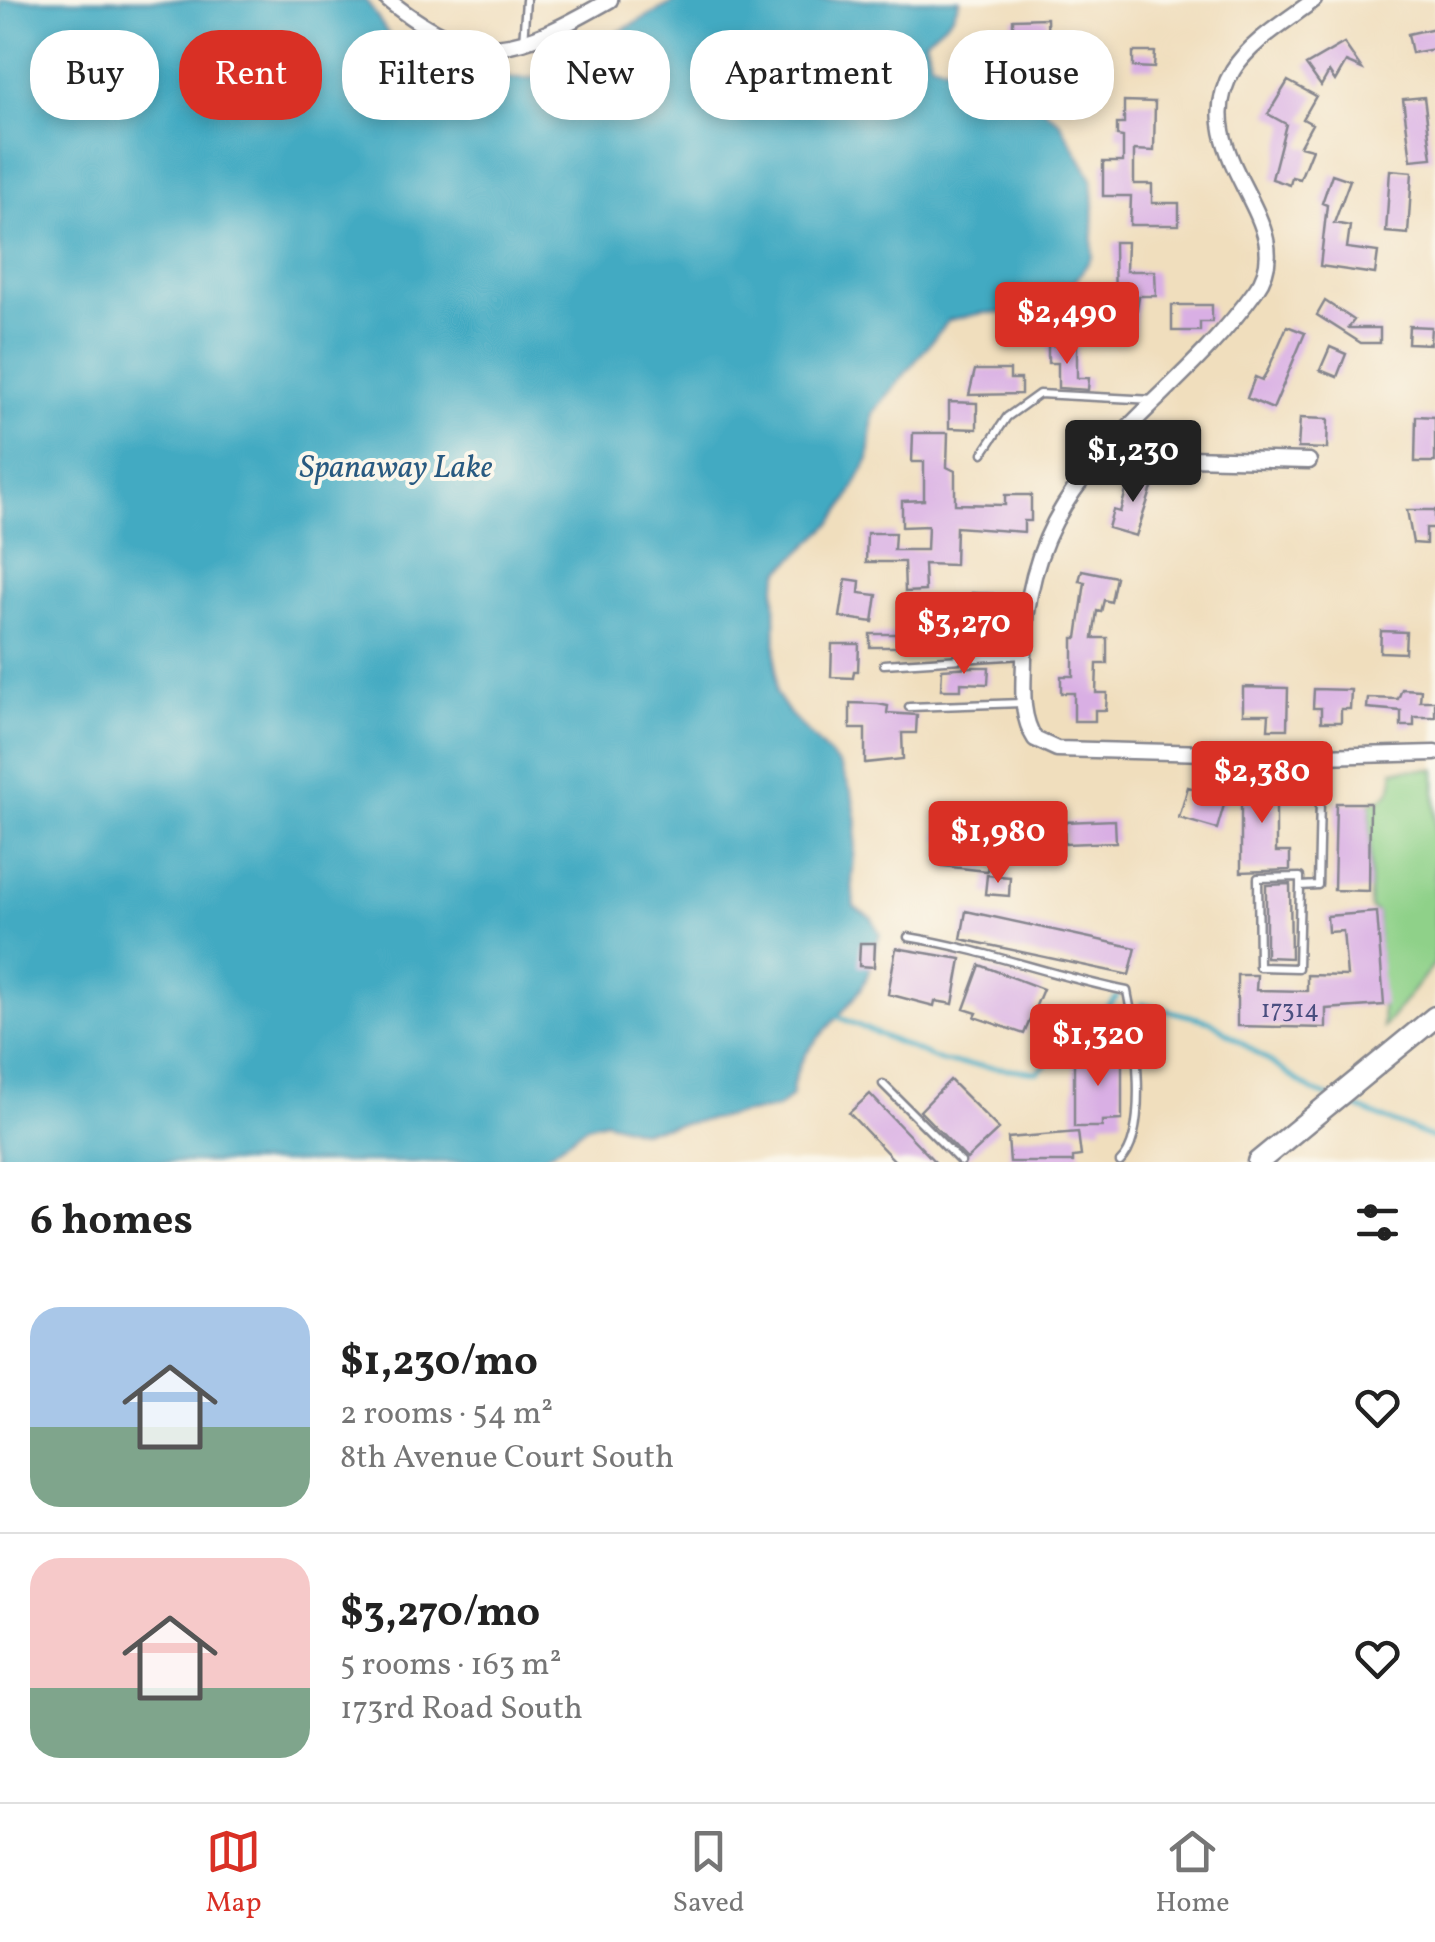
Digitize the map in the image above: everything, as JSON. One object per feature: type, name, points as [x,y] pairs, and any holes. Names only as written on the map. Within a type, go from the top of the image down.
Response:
[{"type":"main road","points":[[1258,1162],[1435,1017]]},
{"type":"street","points":[[388,0],[468,46],[496,50],[523,44],[610,0]]},
{"type":"street","points":[[1314,0],[1240,61],[1222,94],[1220,134],[1265,233],[1267,266],[1257,289],[1108,450],[1054,516],[1040,546],[1026,599],[1023,703],[1030,731],[1042,744],[1072,750],[1321,756],[1435,753]]},
{"type":"street","points":[[1108,450],[1144,458],[1309,462]]},
{"type":"lane","points":[[523,44],[526,0]]},
{"type":"lane","points":[[983,453],[1007,417],[1039,394],[1156,400]]},
{"type":"lane","points":[[884,664],[1024,655]]},
{"type":"lane","points":[[909,707],[1023,703]]},
{"type":"lane","points":[[1300,886],[1318,885],[1321,756]]},
{"type":"lane","points":[[1258,878],[1300,878],[1300,886],[1298,968],[1259,967],[1258,878]]},
{"type":"lane","points":[[908,937],[976,948],[1051,976],[1127,991],[1136,1086],[1128,1154],[1120,1162]]},
{"type":"lane","points":[[882,1084],[960,1162]]},
{"type":"lane","points":[[1128,1154],[1135,1162]]},
{"type":"green space","points":[[1435,769],[1435,963],[1383,1028],[1377,913],[1370,908],[1370,803],[1390,792],[1393,770]]},
{"type":"water","name":"Spanaway Lake","points":[[0,0],[366,0],[386,30],[342,30],[342,120],[510,120],[510,78],[530,78],[530,120],[670,120],[670,30],[622,30],[678,0],[960,0],[952,17],[928,37],[928,30],[690,30],[690,120],[928,120],[928,51],[931,62],[948,68],[948,120],[1058,120],[1092,179],[1092,257],[1067,293],[1049,306],[1023,313],[983,313],[949,320],[873,413],[869,459],[833,522],[780,571],[775,588],[776,693],[790,714],[840,766],[852,793],[857,822],[854,907],[872,918],[880,935],[862,987],[800,1064],[792,1096],[777,1108],[640,1131],[605,1121],[587,1126],[537,1162],[0,1162]]},
{"type":"building","points":[[1047,18],[1047,30],[1013,30],[1013,19]]},
{"type":"building","points":[[1435,28],[1435,49],[1412,53],[1408,34]]},
{"type":"building","points":[[1344,43],[1362,69],[1346,62],[1335,81],[1329,72],[1321,86],[1306,65]]},
{"type":"building","points":[[1133,52],[1155,52],[1154,68],[1133,67]]},
{"type":"building","points":[[1288,81],[1316,96],[1303,119],[1312,124],[1300,146],[1312,149],[1300,179],[1292,177],[1290,185],[1272,179],[1286,124],[1268,114]]},
{"type":"building","points":[[1424,97],[1432,158],[1411,160],[1403,99]]},
{"type":"building","points":[[1124,101],[1155,102],[1154,151],[1134,150],[1134,184],[1152,184],[1152,203],[1179,203],[1179,225],[1130,225],[1131,196],[1103,196],[1103,162],[1123,162],[1123,137],[1117,136],[1117,124],[1124,124]]},
{"type":"building","points":[[1390,170],[1412,172],[1408,234],[1386,232]]},
{"type":"building","points":[[1332,174],[1350,180],[1334,223],[1350,226],[1347,248],[1378,252],[1375,274],[1320,266],[1327,205],[1322,203]]},
{"type":"building","points":[[1114,242],[1127,242],[1126,271],[1155,271],[1156,296],[1139,296],[1133,334],[1108,333],[1109,312],[1115,313]]},
{"type":"building","points":[[1325,301],[1354,320],[1348,328],[1380,328],[1380,343],[1361,343],[1317,315]]},
{"type":"building","points":[[1172,305],[1212,305],[1212,322],[1200,322],[1200,331],[1172,331]]},
{"type":"building","points":[[1287,326],[1305,333],[1273,409],[1247,398],[1255,377],[1262,380],[1268,370]]},
{"type":"building","points":[[1409,326],[1431,327],[1430,344],[1408,343]]},
{"type":"building","points":[[1048,345],[1077,346],[1077,378],[1089,378],[1088,390],[1058,388],[1058,363],[1048,363]]},
{"type":"building","points":[[1330,347],[1346,354],[1337,377],[1320,370]]},
{"type":"building","points":[[975,370],[1010,370],[1010,379],[1021,379],[1021,394],[969,395]]},
{"type":"building","points":[[949,402],[977,403],[977,429],[949,428]]},
{"type":"building","points":[[1416,416],[1435,417],[1435,462],[1415,462]]},
{"type":"building","points":[[1300,418],[1328,419],[1327,449],[1298,448]]},
{"type":"building","points":[[913,433],[948,433],[947,467],[955,471],[955,504],[1005,505],[1005,495],[1031,495],[1031,521],[1024,521],[1024,532],[956,527],[955,565],[924,564],[925,591],[905,592],[904,562],[866,562],[867,533],[895,533],[894,550],[927,550],[928,526],[902,527],[902,501],[924,500],[924,462],[912,462]]},
{"type":"building","points":[[1131,473],[1155,479],[1136,536],[1108,528],[1113,510],[1120,512]]},
{"type":"building","points":[[1407,510],[1435,510],[1435,528],[1426,528],[1426,544],[1413,543]]},
{"type":"building","points":[[1082,570],[1116,577],[1111,602],[1104,600],[1101,612],[1097,611],[1093,638],[1107,638],[1107,664],[1097,664],[1096,693],[1107,693],[1106,710],[1095,710],[1095,721],[1074,721],[1074,693],[1061,693],[1061,676],[1073,676],[1073,638],[1077,638],[1085,582],[1079,581]]},
{"type":"building","points":[[846,579],[860,581],[859,593],[877,595],[873,622],[840,617]]},
{"type":"building","points":[[972,593],[993,594],[991,626],[970,625]]},
{"type":"building","points":[[1381,631],[1406,632],[1405,653],[1380,652]]},
{"type":"building","points":[[870,634],[911,634],[911,647],[870,647]]},
{"type":"building","points":[[832,644],[859,644],[858,671],[854,671],[853,678],[831,677]]},
{"type":"building","points":[[989,667],[988,684],[961,683],[961,690],[941,690],[942,669]]},
{"type":"building","points":[[1243,687],[1288,688],[1287,729],[1268,729],[1269,714],[1243,714]]},
{"type":"building","points":[[1314,689],[1351,690],[1350,709],[1341,709],[1341,722],[1321,722],[1321,708],[1313,708]]},
{"type":"building","points":[[1402,689],[1421,690],[1420,701],[1435,701],[1435,717],[1414,717],[1414,726],[1401,726],[1401,711],[1367,708],[1368,698],[1398,699]]},
{"type":"building","points":[[850,703],[878,704],[888,706],[887,713],[917,715],[916,733],[902,733],[903,759],[865,763],[865,729],[850,729]]},
{"type":"building","points":[[1241,782],[1292,782],[1292,802],[1276,802],[1276,852],[1290,852],[1290,870],[1241,872]]},
{"type":"building","points":[[1188,787],[1226,798],[1217,829],[1179,818]]},
{"type":"building","points":[[1336,803],[1370,803],[1369,891],[1334,890]]},
{"type":"building","points":[[951,806],[977,809],[972,848],[990,850],[987,871],[942,866],[945,841],[937,840],[939,825],[948,827]]},
{"type":"building","points":[[1115,820],[1116,842],[1065,844],[1064,822]]},
{"type":"building","points":[[987,875],[1010,877],[1009,896],[985,894]]},
{"type":"building","points":[[1290,884],[1291,958],[1266,957],[1266,885]]},
{"type":"building","points":[[966,911],[1136,948],[1129,975],[961,939]]},
{"type":"building","points":[[1377,912],[1384,1005],[1326,1009],[1326,1028],[1237,1026],[1237,975],[1257,975],[1256,990],[1307,991],[1307,975],[1347,976],[1343,931],[1328,932],[1327,916]]},
{"type":"building","points":[[860,943],[875,943],[874,967],[859,966]]},
{"type":"building","points":[[896,948],[961,959],[953,1004],[935,1001],[934,1006],[888,994]]},
{"type":"building","points":[[980,965],[1043,989],[1024,1034],[975,1017],[977,1013],[964,1009]]},
{"type":"building","points":[[1086,1050],[1122,1053],[1122,1120],[1102,1121],[1102,1127],[1074,1127],[1074,1059],[1086,1059]]},
{"type":"building","points":[[950,1080],[999,1129],[967,1159],[920,1111]]},
{"type":"building","points":[[870,1094],[935,1162],[896,1162],[849,1113]]},
{"type":"building","points":[[1078,1132],[1081,1156],[1073,1157],[1073,1162],[1010,1162],[1008,1138]]},
{"type":"waterway","points":[[834,1015],[943,1062],[1038,1072],[1117,997]]},
{"type":"waterway","points":[[1142,1004],[1210,1021],[1311,1090],[1330,1097]]},
{"type":"waterway","points":[[1340,1101],[1435,1139]]}]
